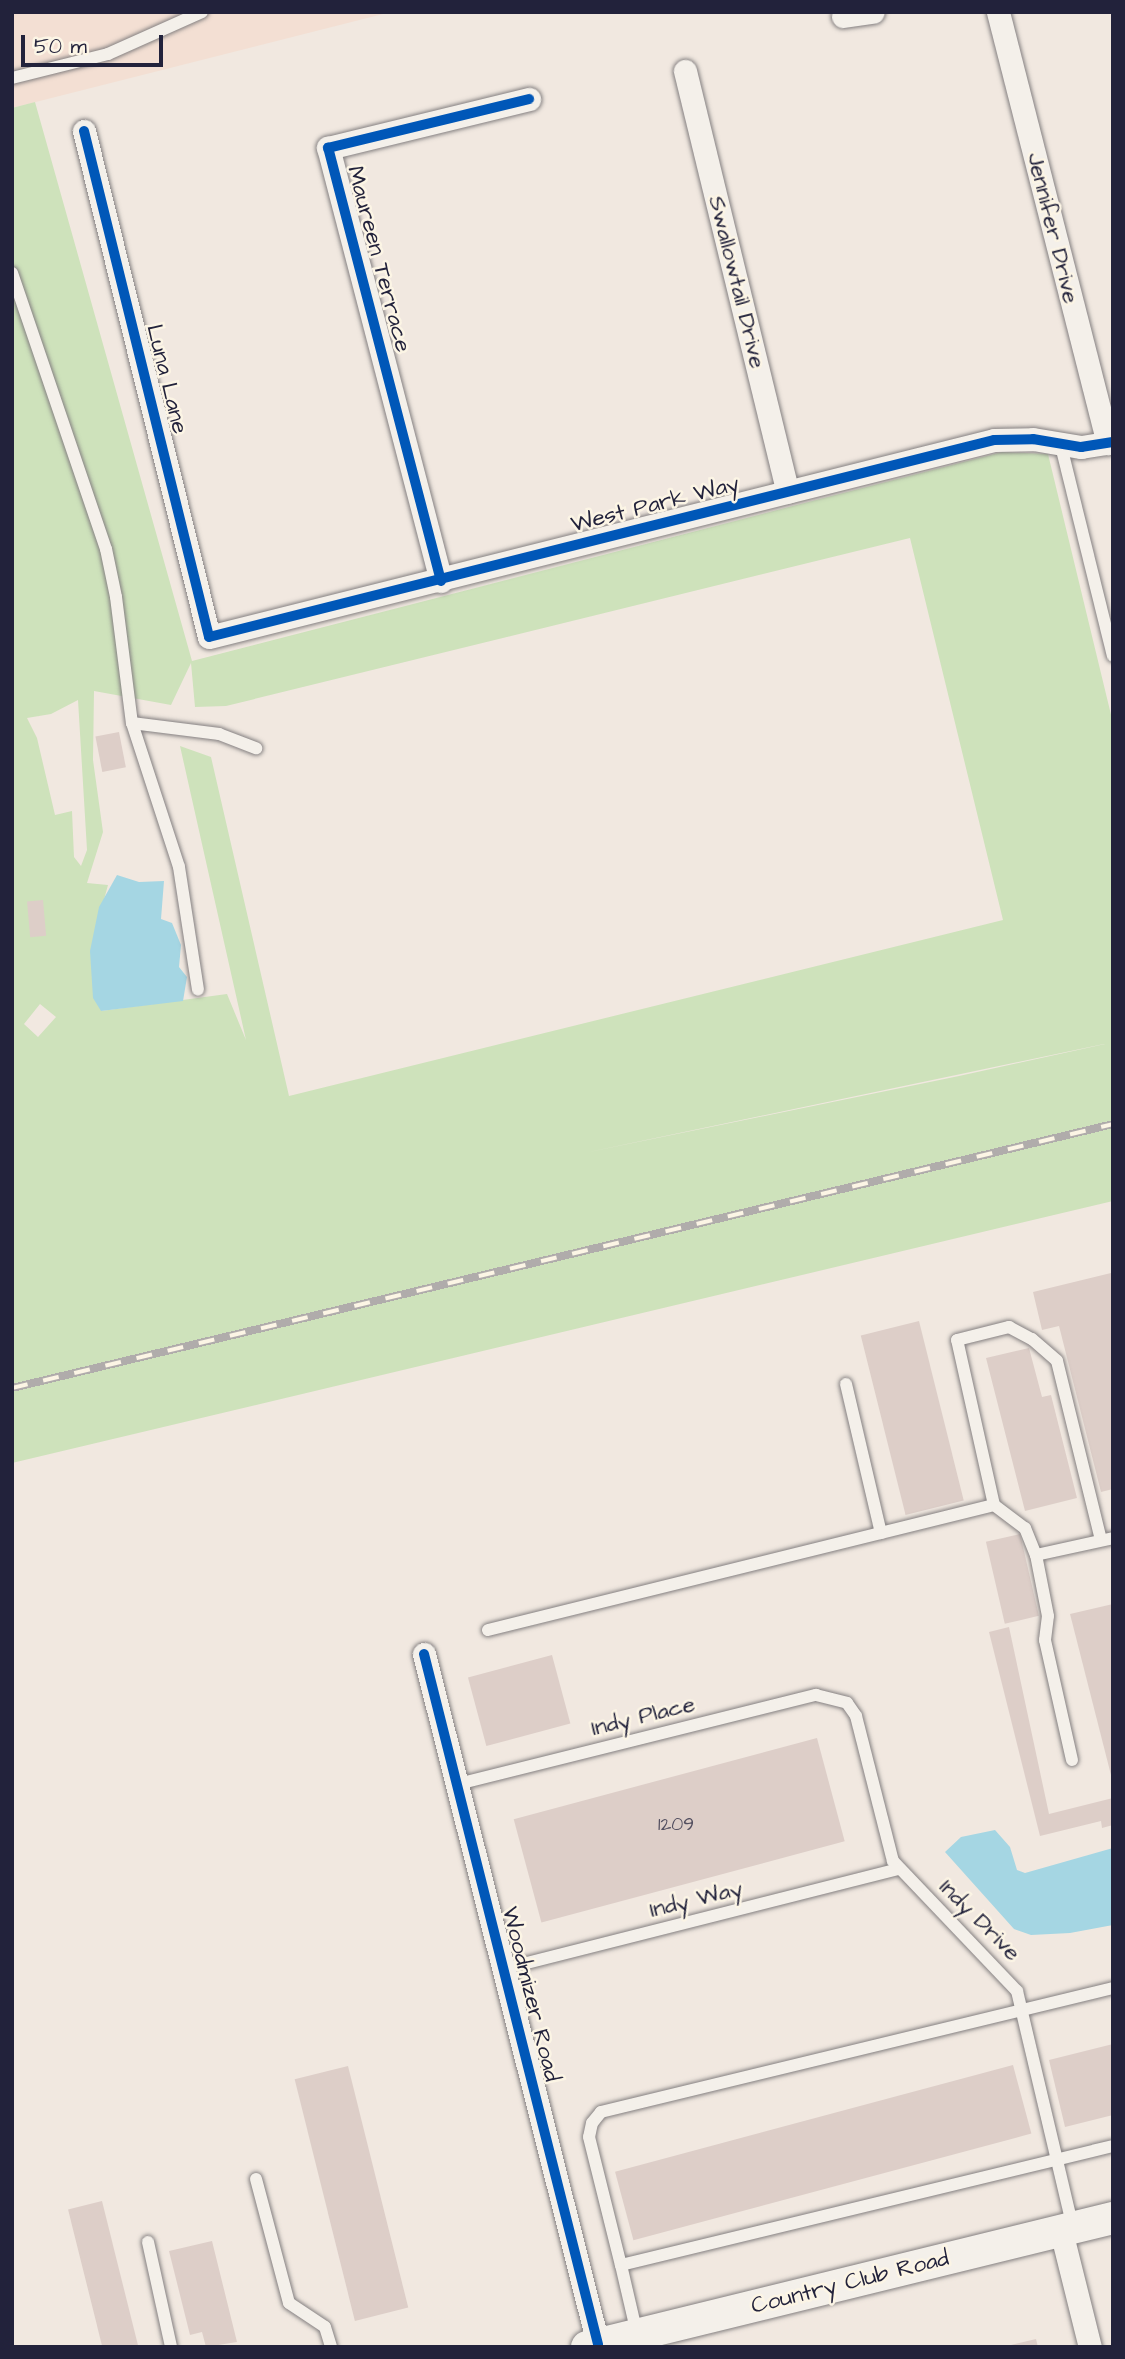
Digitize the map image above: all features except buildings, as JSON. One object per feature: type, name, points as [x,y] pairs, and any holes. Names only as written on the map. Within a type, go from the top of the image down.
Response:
[{"type":"main road","name":"Country Club Road","points":[[592,2345],[1113,2218]]},
{"type":"street","points":[[843,16],[873,12]]},
{"type":"street","name":"Jennifer Drive","points":[[998,12],[1110,442]]},
{"type":"street","name":"Swallowtail Drive","points":[[685,71],[788,492]]},
{"type":"street","name":"Maureen Terrace","points":[[441,581],[328,148],[529,99]]},
{"type":"street","name":"Luna Lane","points":[[84,131],[209,637]]},
{"type":"street","name":"West Park Way","points":[[209,637],[1001,439],[1033,439],[1061,446],[1110,442]]},
{"type":"street","name":"Woodmizer Road","points":[[424,1654],[503,1969],[592,2345]]},
{"type":"street","points":[[1067,2230],[1090,2347]]},
{"type":"lane","points":[[12,78],[108,54],[202,12]]},
{"type":"lane","points":[[12,274],[106,550],[116,597],[132,723],[179,867],[198,990]]},
{"type":"lane","points":[[1061,446],[1113,656]]},
{"type":"lane","points":[[132,723],[219,734],[256,748]]},
{"type":"lane","points":[[1036,1555],[1107,1539],[1057,1361],[1032,1339],[1009,1327],[957,1340],[994,1505],[1026,1528],[1036,1555],[1048,1616],[1045,1640],[1073,1760]]},
{"type":"lane","points":[[846,1384],[881,1533]]},
{"type":"lane","points":[[488,1630],[994,1505]]},
{"type":"lane","name":"Indy Place","points":[[458,1784],[817,1695],[839,1698]]},
{"type":"lane","name":"Indy Drive","points":[[839,1698],[856,1716],[890,1857],[1009,1977],[1023,2009],[1057,2159],[1067,2230]]},
{"type":"lane","name":"Indy Way","points":[[503,1969],[899,1869]]},
{"type":"lane","points":[[636,2334],[589,2137],[592,2123],[601,2112],[1113,1988]]},
{"type":"lane","points":[[621,2264],[1113,2146]]},
{"type":"lane","points":[[256,2179],[289,2302],[325,2327],[331,2347]]},
{"type":"lane","points":[[148,2242],[171,2347]]},
{"type":"shaded area","points":[[12,12],[391,12],[12,108]]},
{"type":"green space","points":[[35,102],[192,661],[1002,452],[1048,454],[1113,723],[1113,1201],[12,1463],[12,108]],"holes":[[[910,538],[1003,920],[289,1096],[211,757],[180,746],[246,1040],[227,994],[101,1011],[96,929],[108,885],[87,883],[103,832],[93,760],[94,691],[171,705],[191,663],[195,707],[226,706]],[[78,700],[87,850],[81,866],[74,857],[72,811],[55,815],[37,738],[27,718],[51,714]],[[40,1004],[56,1017],[38,1037],[24,1024]],[[1105,1044],[959,1076],[584,1153]]]},
{"type":"water","points":[[117,875],[139,882],[164,881],[161,919],[172,923],[181,945],[179,967],[187,977],[183,1001],[101,1011],[93,998],[90,951],[99,907]]},
{"type":"water","points":[[995,1830],[1010,1847],[1017,1870],[1025,1873],[1113,1848],[1113,1925],[1070,1933],[1031,1935],[1014,1929],[945,1852],[961,1837]]},
{"type":"railway","points":[[12,1388],[1113,1124]]},
{"type":"cycle path","points":[[441,581],[328,148],[529,99]]},
{"type":"cycle path","points":[[84,131],[209,637],[994,440],[1033,439],[1081,447],[1113,442]]},
{"type":"cycle path","points":[[424,1654],[598,2344]]}]
